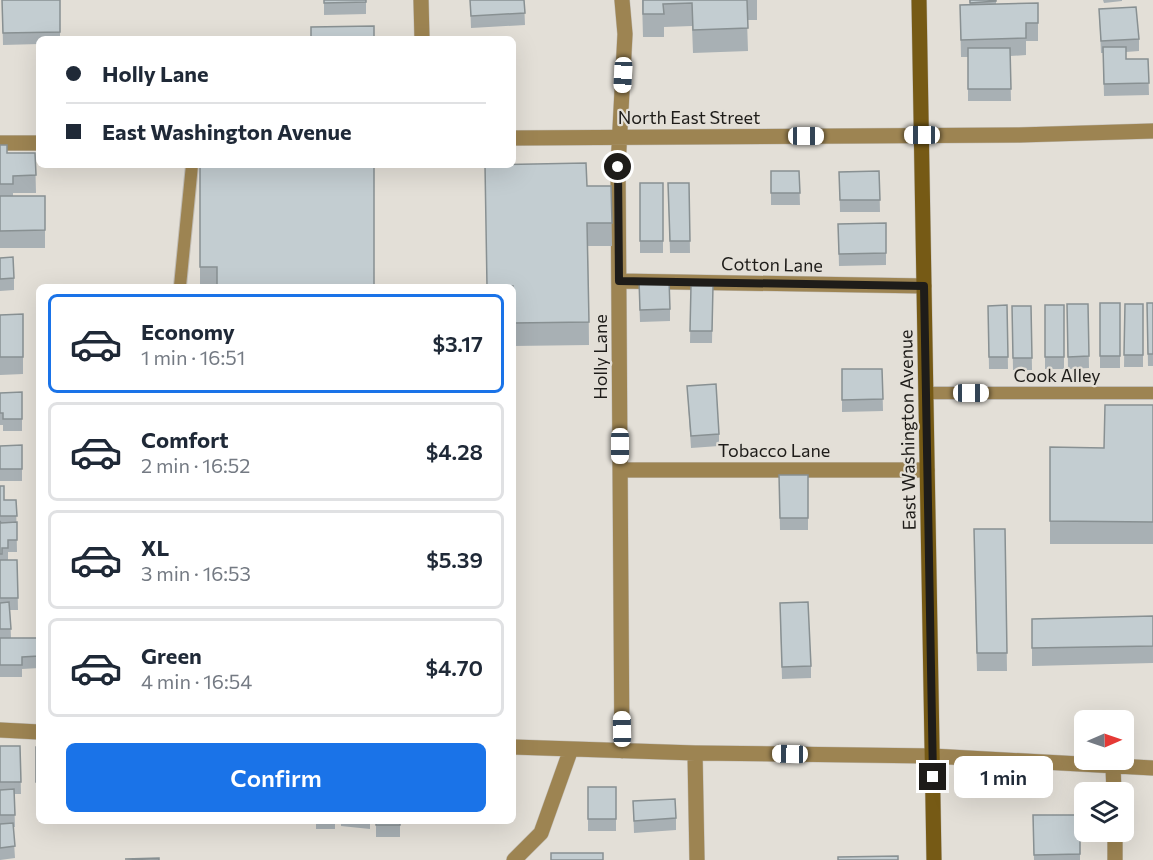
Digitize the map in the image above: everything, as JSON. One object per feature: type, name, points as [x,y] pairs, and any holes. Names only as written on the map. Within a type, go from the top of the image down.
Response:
[{"type":"street","points":[[421,0],[422,36]]},
{"type":"street","name":"Holly Lane","points":[[622,0],[625,34],[618,167],[622,751]]},
{"type":"street","name":"East Washington Avenue","points":[[919,0],[934,860]]},
{"type":"street","name":"North East Street","points":[[516,138],[1019,135],[1153,131]]},
{"type":"street","points":[[0,143],[36,143]]},
{"type":"street","name":"Cotton Lane","points":[[619,281],[924,286]]},
{"type":"street","name":"Tobacco Lane","points":[[620,470],[927,470]]},
{"type":"street","points":[[0,730],[36,732]]},
{"type":"street","points":[[516,747],[695,753],[932,756],[1074,765]]},
{"type":"street","points":[[514,860],[541,833],[571,749]]},
{"type":"street","points":[[695,753],[697,860]]},
{"type":"street","points":[[1134,768],[1153,768]]},
{"type":"street","points":[[1115,842],[1115,860]]},
{"type":"lane","points":[[180,284],[192,168]]},
{"type":"lane","name":"Cook Alley","points":[[926,393],[1153,393]]},
{"type":"building","points":[[2,0],[60,0],[60,32],[3,33]]},
{"type":"building","points":[[324,0],[366,0],[366,2],[324,3]]},
{"type":"building","points":[[470,0],[524,0],[525,13],[471,16]]},
{"type":"building","points":[[643,0],[747,0],[748,28],[693,30],[692,3],[663,4],[664,14],[643,14]]},
{"type":"building","points":[[970,0],[996,0],[996,1],[970,3]]},
{"type":"building","points":[[1038,3],[1038,23],[1026,23],[1026,38],[961,40],[960,5]]},
{"type":"building","points":[[1136,7],[1139,39],[1101,41],[1099,9]]},
{"type":"building","points":[[374,26],[374,36],[311,36],[311,27]]},
{"type":"building","points":[[1103,47],[1126,47],[1126,59],[1148,59],[1149,83],[1104,84]]},
{"type":"building","points":[[968,48],[1010,48],[1011,89],[968,89]]},
{"type":"building","points":[[0,145],[7,145],[7,153],[35,153],[36,175],[13,176],[13,184],[0,184]]},
{"type":"building","points":[[586,163],[587,186],[611,186],[612,223],[587,223],[589,322],[516,323],[516,284],[487,284],[485,168],[516,168],[516,164]]},
{"type":"building","points":[[200,168],[374,168],[374,284],[217,284],[217,267],[200,267]]},
{"type":"building","points":[[771,171],[799,171],[800,193],[771,193]]},
{"type":"building","points":[[879,171],[880,200],[840,200],[839,172]]},
{"type":"building","points":[[640,183],[663,183],[663,241],[640,241]]},
{"type":"building","points":[[668,183],[689,183],[690,241],[670,241]]},
{"type":"building","points":[[0,196],[45,196],[45,230],[0,231]]},
{"type":"building","points":[[886,223],[886,253],[839,254],[838,224]]},
{"type":"building","points":[[13,257],[14,278],[0,279],[0,258]]},
{"type":"building","points":[[669,279],[670,309],[640,310],[639,280]]},
{"type":"building","points":[[691,286],[713,286],[712,331],[690,331]]},
{"type":"building","points":[[1100,303],[1120,303],[1120,356],[1100,356]]},
{"type":"building","points":[[1147,303],[1153,303],[1153,354],[1148,354]]},
{"type":"building","points":[[1067,304],[1088,304],[1089,356],[1068,357]]},
{"type":"building","points":[[1125,304],[1143,304],[1143,355],[1124,355]]},
{"type":"building","points":[[1007,305],[1008,357],[989,357],[988,306]]},
{"type":"building","points":[[1045,305],[1064,305],[1064,357],[1045,357]]},
{"type":"building","points":[[1012,306],[1031,306],[1032,358],[1013,358]]},
{"type":"building","points":[[23,314],[23,357],[0,357],[0,315]]},
{"type":"building","points":[[842,369],[882,369],[883,399],[842,400]]},
{"type":"building","points":[[716,384],[719,434],[691,436],[687,386]]},
{"type":"building","points":[[22,392],[22,419],[3,419],[3,413],[0,413],[0,393]]},
{"type":"building","points":[[1105,405],[1153,405],[1153,522],[1050,521],[1050,447],[1104,448]]},
{"type":"building","points":[[22,445],[22,469],[0,469],[0,446]]},
{"type":"building","points":[[779,475],[808,475],[808,518],[780,518]]},
{"type":"building","points":[[0,486],[4,486],[4,500],[16,500],[17,516],[0,516]]},
{"type":"building","points":[[0,521],[1,523],[17,522],[17,540],[8,540],[8,548],[2,548],[2,554],[0,554]]},
{"type":"building","points":[[974,529],[1005,529],[1007,653],[977,653]]},
{"type":"building","points":[[0,560],[17,560],[18,598],[0,598]]},
{"type":"building","points":[[9,602],[11,629],[0,629],[0,603]]},
{"type":"building","points":[[808,602],[811,666],[782,667],[780,603]]},
{"type":"building","points":[[1153,616],[1153,646],[1032,648],[1032,619]]},
{"type":"building","points":[[0,638],[36,638],[36,656],[22,657],[22,665],[0,665]]},
{"type":"building","points":[[0,746],[20,746],[21,782],[0,782]]},
{"type":"building","points":[[588,787],[616,787],[616,819],[588,819]]},
{"type":"building","points":[[14,789],[15,815],[0,815],[0,790]]},
{"type":"building","points":[[675,799],[676,818],[634,821],[633,801]]},
{"type":"building","points":[[1033,815],[1074,815],[1074,842],[1080,842],[1080,854],[1034,855]]},
{"type":"building","points":[[13,823],[15,846],[0,848],[0,824]]},
{"type":"building","points":[[376,824],[400,824],[400,825]]},
{"type":"building","points":[[551,853],[603,853],[603,860],[551,860]]},
{"type":"building","points":[[898,856],[898,860],[838,860],[838,857]]},
{"type":"building","points":[[159,858],[159,860],[125,859]]},
{"type":"route","points":[[618,167],[619,281],[924,286],[933,777]]}]
